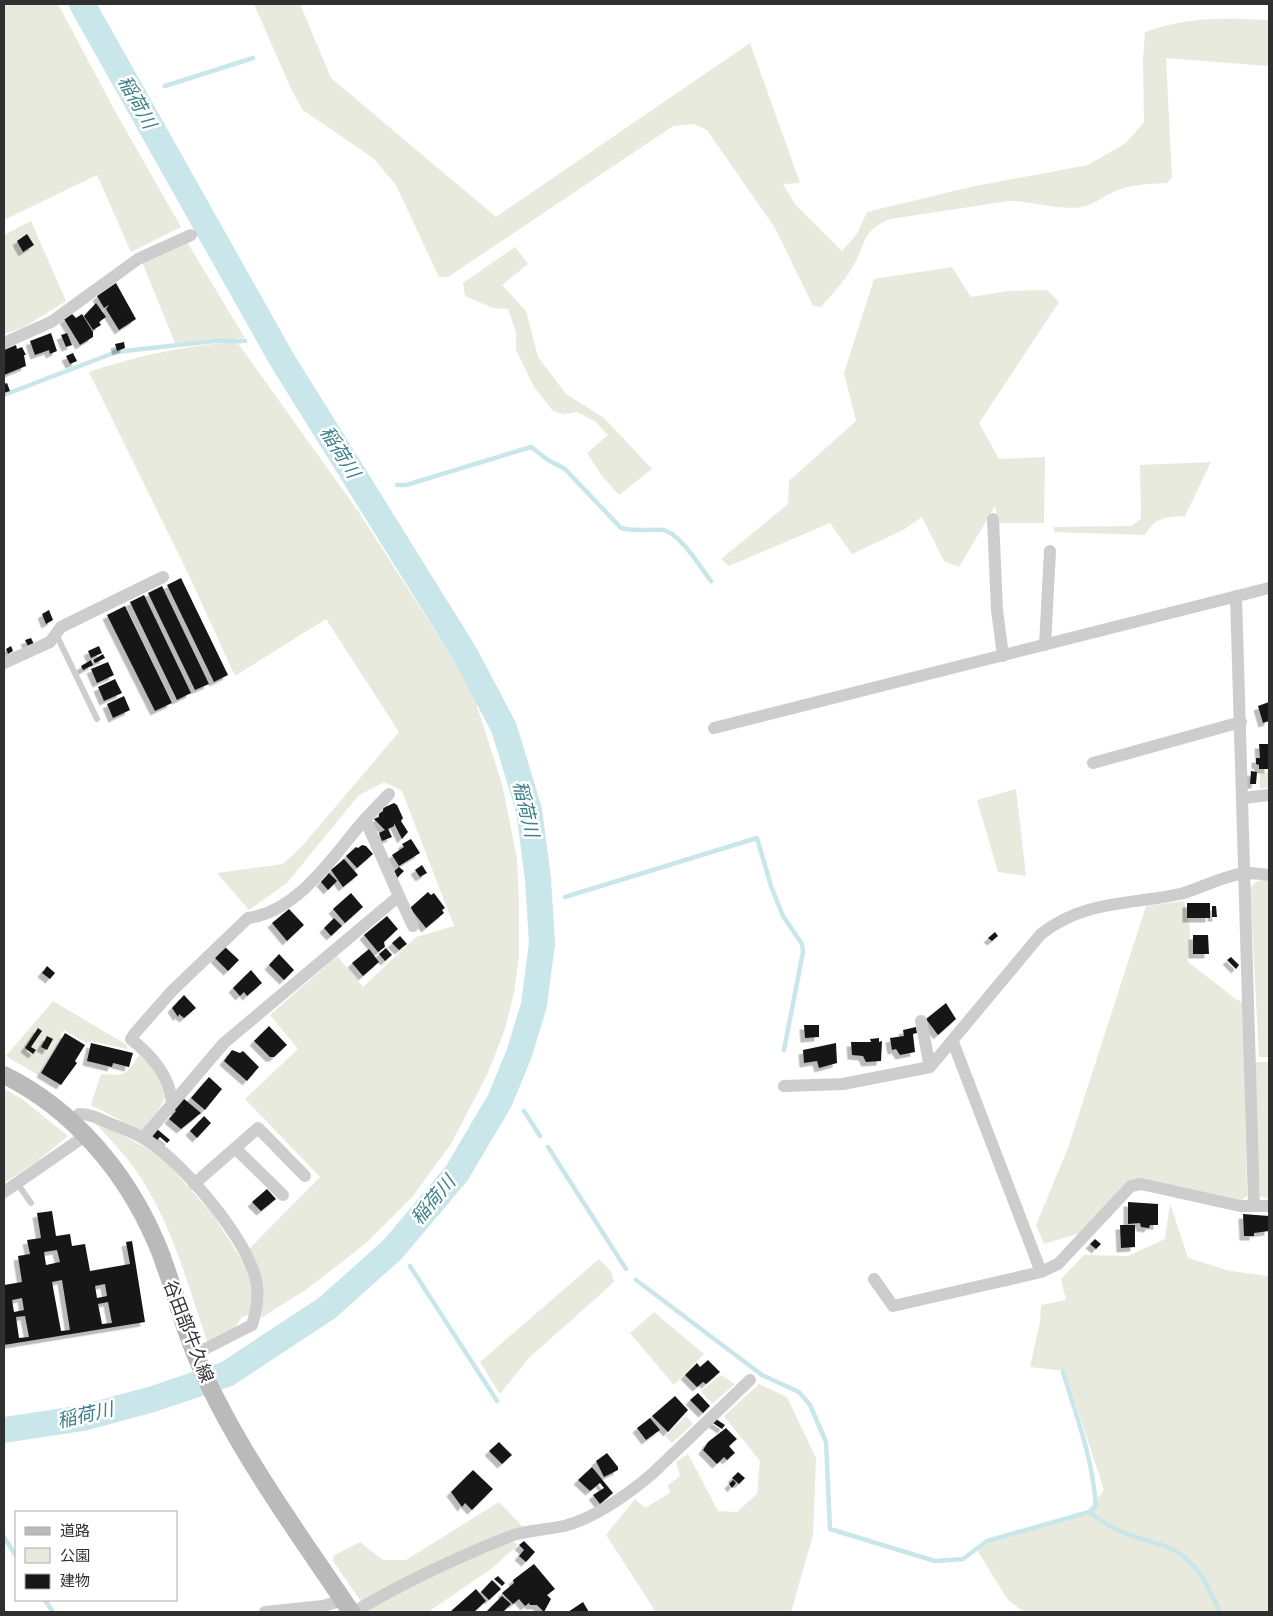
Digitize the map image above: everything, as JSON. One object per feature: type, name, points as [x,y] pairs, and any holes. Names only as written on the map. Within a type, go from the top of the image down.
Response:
[{"type":"main road","name":"谷田部牛久線","points":[[4,1075],[22,1084],[71,1121],[116,1170],[134,1197],[153,1235],[196,1358],[217,1400],[251,1461],[349,1608]]},
{"type":"street","points":[[4,343],[51,322],[138,259],[190,235]]},
{"type":"street","points":[[994,519],[997,610],[1003,656]]},
{"type":"street","points":[[1045,645],[1050,551]]},
{"type":"street","points":[[4,663],[50,642],[60,627],[163,577]]},
{"type":"street","points":[[714,728],[1269,588]]},
{"type":"street","points":[[1236,596],[1254,1206]]},
{"type":"street","points":[[1093,763],[1241,722]]},
{"type":"street","points":[[172,1103],[168,1080],[152,1059],[131,1039],[172,991],[248,918],[261,916],[288,904],[304,890],[389,794]]},
{"type":"street","points":[[1243,798],[1269,795]]},
{"type":"street","points":[[365,820],[413,926]]},
{"type":"street","points":[[784,1086],[843,1084],[930,1067],[953,1042],[983,1001],[1041,934],[1052,926],[1097,906],[1157,899],[1190,891],[1245,873],[1269,875]]},
{"type":"street","points":[[144,1138],[224,1044],[399,896]]},
{"type":"street","points":[[920,1021],[930,1067]]},
{"type":"street","points":[[953,1042],[1041,1272]]},
{"type":"street","points":[[71,1121],[79,1114],[89,1114],[144,1138],[217,1208],[236,1236],[255,1276],[258,1289],[257,1310],[252,1325],[196,1358]]},
{"type":"street","points":[[194,1184],[258,1128],[305,1176]]},
{"type":"street","points":[[4,1192],[85,1136]]},
{"type":"street","points":[[235,1148],[284,1194]]},
{"type":"street","points":[[874,1279],[892,1306],[1041,1272],[1058,1264],[1131,1186],[1141,1184],[1240,1206],[1269,1206]]},
{"type":"street","points":[[265,1612],[323,1606],[349,1608],[400,1587],[510,1536],[566,1525],[597,1511],[636,1487],[652,1474],[750,1380]]},
{"type":"lane","points":[[56,634],[97,719]]},
{"type":"lane","points":[[17,1183],[31,1203]]},
{"type":"green space","points":[[58,4],[115,111],[181,227],[131,252],[97,175],[4,220],[4,5]]},
{"type":"green space","points":[[254,4],[300,4],[331,78],[496,217],[750,43],[800,183],[783,184],[795,204],[842,251],[857,234],[867,212],[975,186],[1088,165],[1126,143],[1144,122],[1143,60],[1145,32],[1176,23],[1206,19],[1269,20],[1269,66],[1166,58],[1172,177],[1167,183],[1124,188],[1086,206],[1077,208],[1009,201],[890,219],[869,233],[850,272],[821,307],[813,306],[775,228],[707,130],[694,124],[673,126],[448,277],[439,277],[396,185],[373,158],[303,110],[292,91]]},
{"type":"green space","points":[[31,221],[66,301],[26,326],[4,334],[4,235]]},
{"type":"green space","points":[[187,242],[245,338],[175,343],[142,262]]},
{"type":"green space","points":[[515,247],[528,264],[502,285],[526,311],[538,357],[566,394],[604,418],[652,469],[619,495],[602,476],[587,453],[608,435],[596,422],[577,412],[564,414],[553,411],[534,387],[516,350],[516,332],[508,309],[493,308],[465,296],[463,283]]},
{"type":"green space","points":[[952,267],[971,297],[1008,291],[1047,290],[1059,302],[979,423],[999,459],[1045,457],[1044,523],[998,523],[995,506],[959,567],[944,561],[922,517],[903,530],[852,554],[830,523],[729,566],[721,559],[788,504],[789,481],[856,421],[844,373],[874,279]]},
{"type":"green space","points":[[237,342],[358,511],[453,659],[474,697],[502,784],[517,858],[519,903],[519,956],[514,993],[504,1032],[487,1075],[451,1144],[413,1196],[365,1244],[307,1289],[261,1318],[262,1307],[249,1249],[320,1177],[245,1099],[298,1049],[270,1015],[337,956],[363,987],[416,937],[454,926],[402,791],[384,782],[358,796],[287,883],[249,910],[217,873],[283,864],[304,844],[399,732],[326,619],[235,676],[184,565],[89,372],[162,352]]},
{"type":"green space","points":[[1211,462],[1185,516],[1157,521],[1145,535],[1054,532],[1054,527],[1131,526],[1141,519],[1140,465]]},
{"type":"green space","points":[[1269,772],[1269,787],[1260,789],[1260,774]]},
{"type":"green space","points":[[1016,789],[1026,876],[998,872],[977,800]]},
{"type":"green space","points":[[1262,880],[1269,881],[1269,1057],[1259,1057],[1250,888],[1256,882]]},
{"type":"green space","points":[[1184,901],[1190,929],[1188,962],[1237,1000],[1243,1002],[1247,1196],[1240,1202],[1144,1180],[1080,1233],[1044,1244],[1036,1225],[1068,1148],[1146,906]]},
{"type":"green space","points":[[53,1001],[127,1045],[127,1049],[91,1041],[87,1043],[64,1030],[38,1075],[6,1056]]},
{"type":"green space","points":[[139,1055],[160,1076],[166,1092],[159,1109],[142,1131],[91,1105],[101,1074],[115,1075],[128,1071]]},
{"type":"green space","points":[[1254,1062],[1269,1062],[1269,1199],[1260,1196]]},
{"type":"green space","points":[[4,1089],[22,1099],[68,1136],[35,1163],[4,1183]]},
{"type":"green space","points":[[94,1122],[110,1128],[162,1157],[213,1215],[247,1268],[253,1291],[250,1314],[242,1317],[235,1327],[207,1341],[170,1235],[151,1194],[118,1147]]},
{"type":"green space","points":[[1170,1203],[1188,1258],[1230,1271],[1269,1276],[1269,1612],[1024,1612],[1008,1600],[975,1547],[1087,1511],[1104,1490],[1065,1371],[1030,1367],[1040,1322],[1041,1305],[1066,1300],[1061,1279],[1084,1255],[1128,1256],[1165,1239]]},
{"type":"green space","points":[[599,1259],[612,1273],[614,1282],[529,1358],[500,1394],[480,1362]]},
{"type":"green space","points":[[654,1312],[704,1354],[674,1385],[630,1333]]},
{"type":"green space","points":[[721,1375],[735,1384],[712,1404],[701,1391]]},
{"type":"green space","points":[[759,1384],[787,1397],[816,1458],[813,1535],[791,1612],[656,1612],[606,1535],[635,1499],[645,1508],[670,1493],[668,1485],[680,1476],[676,1462],[688,1454],[718,1511],[737,1512],[757,1494],[760,1461],[724,1416]]},
{"type":"green space","points":[[686,1416],[693,1424],[672,1443],[665,1436]]},
{"type":"green space","points":[[499,1502],[525,1529],[362,1603],[333,1561],[333,1556],[360,1542],[383,1560],[406,1560]]},
{"type":"green space","points":[[511,1540],[518,1545],[491,1569],[428,1612],[367,1612],[366,1610],[411,1585]]},
{"type":"building","points":[[27,234],[34,245],[23,252],[17,241]]},
{"type":"building","points":[[116,283],[136,319],[119,330],[106,309],[109,305],[104,308],[97,296]]},
{"type":"building","points":[[96,303],[106,317],[99,322],[101,325],[93,330],[84,316]]},
{"type":"building","points":[[72,314],[76,318],[82,314],[93,332],[93,337],[80,345],[64,319]]},
{"type":"building","points":[[51,333],[57,351],[50,354],[49,350],[35,355],[30,341]]},
{"type":"building","points":[[67,333],[72,345],[66,347],[61,335]]},
{"type":"building","points":[[124,342],[125,348],[117,351],[115,344]]},
{"type":"building","points":[[16,345],[17,349],[22,347],[26,355],[24,355],[26,366],[4,375],[4,350]]},
{"type":"building","points":[[73,353],[77,361],[70,364],[66,356]]},
{"type":"building","points":[[7,383],[10,391],[4,393],[4,384]]},
{"type":"building","points":[[181,578],[228,675],[214,682],[167,585]]},
{"type":"building","points":[[162,586],[209,684],[195,690],[148,593]]},
{"type":"building","points":[[144,595],[191,693],[177,700],[130,602]]},
{"type":"building","points":[[125,606],[172,703],[155,711],[107,615]]},
{"type":"building","points":[[49,610],[53,620],[46,624],[42,614]]},
{"type":"building","points":[[31,638],[34,644],[28,646],[25,640]]},
{"type":"building","points":[[11,646],[13,651],[8,654],[6,649]]},
{"type":"building","points":[[99,646],[102,653],[91,658],[88,651]]},
{"type":"building","points":[[103,654],[105,658],[95,663],[93,660]]},
{"type":"building","points":[[91,660],[93,665],[83,670],[81,666]]},
{"type":"building","points":[[108,662],[114,675],[97,683],[91,669]]},
{"type":"building","points":[[115,679],[122,693],[104,701],[98,687]]},
{"type":"building","points":[[124,696],[130,710],[113,718],[107,704]]},
{"type":"building","points":[[1269,702],[1269,721],[1263,723],[1258,706]]},
{"type":"building","points":[[1259,744],[1269,744],[1269,769],[1259,769],[1259,765],[1256,764],[1256,758],[1260,758]]},
{"type":"building","points":[[1251,771],[1257,772],[1256,784],[1250,784]]},
{"type":"building","points":[[394,803],[397,805],[403,818],[401,821],[408,832],[402,839],[394,823],[394,826],[388,829],[392,837],[382,841],[379,833],[385,830],[374,819],[379,817],[383,808]]},
{"type":"building","points":[[411,839],[420,853],[399,866],[392,855],[404,847],[402,844]]},
{"type":"building","points":[[362,845],[366,846],[373,854],[357,868],[346,856],[356,847],[358,848]]},
{"type":"building","points":[[344,859],[358,875],[343,887],[331,870]]},
{"type":"building","points":[[422,865],[427,873],[420,877],[415,870]]},
{"type":"building","points":[[399,867],[404,871],[396,879],[393,872]]},
{"type":"building","points":[[329,873],[337,881],[328,890],[321,882]]},
{"type":"building","points":[[428,892],[431,895],[434,893],[445,908],[442,910],[444,913],[426,928],[410,908]]},
{"type":"building","points":[[351,893],[363,907],[345,923],[333,909]]},
{"type":"building","points":[[1187,903],[1210,903],[1210,918],[1187,918]]},
{"type":"building","points":[[1212,906],[1216,906],[1217,917],[1212,917]]},
{"type":"building","points":[[289,909],[304,925],[287,941],[272,923]]},
{"type":"building","points":[[387,916],[398,929],[384,942],[385,947],[378,952],[364,935]]},
{"type":"building","points":[[334,918],[342,926],[331,936],[324,928]]},
{"type":"building","points":[[995,932],[998,936],[992,941],[988,938]]},
{"type":"building","points":[[1193,935],[1208,935],[1209,954],[1193,954]]},
{"type":"building","points":[[400,936],[407,944],[399,950],[392,943]]},
{"type":"building","points":[[225,947],[239,960],[228,971],[215,958]]},
{"type":"building","points":[[386,948],[392,955],[385,961],[379,954]]},
{"type":"building","points":[[369,949],[379,962],[363,976],[352,963]]},
{"type":"building","points":[[279,954],[294,970],[284,980],[269,965]]},
{"type":"building","points":[[1231,957],[1239,965],[1236,969],[1227,960]]},
{"type":"building","points":[[47,966],[55,973],[50,979],[42,973]]},
{"type":"building","points":[[251,970],[262,983],[247,996],[244,992],[240,996],[233,988]]},
{"type":"building","points":[[184,995],[196,1008],[184,1018],[179,1014],[178,1017],[172,1008]]},
{"type":"building","points":[[946,1003],[956,1019],[938,1035],[926,1019]]},
{"type":"building","points":[[804,1025],[819,1025],[819,1037],[805,1038]]},
{"type":"building","points":[[269,1026],[287,1045],[274,1057],[270,1057],[254,1041]]},
{"type":"building","points":[[916,1027],[917,1033],[913,1034],[915,1052],[900,1055],[896,1049],[892,1050],[890,1038],[904,1036],[903,1030]]},
{"type":"building","points":[[38,1028],[42,1031],[31,1047],[36,1050],[33,1054],[25,1048]]},
{"type":"building","points":[[65,1033],[85,1045],[75,1061],[77,1063],[61,1085],[41,1073]]},
{"type":"building","points":[[47,1036],[53,1039],[47,1050],[41,1047]]},
{"type":"building","points":[[879,1038],[879,1042],[882,1041],[881,1061],[866,1062],[863,1056],[852,1055],[851,1042],[871,1042],[870,1039]]},
{"type":"building","points":[[91,1043],[133,1053],[129,1067],[113,1063],[112,1067],[87,1061]]},
{"type":"building","points":[[836,1043],[837,1063],[819,1068],[817,1061],[804,1063],[803,1050]]},
{"type":"building","points":[[232,1050],[240,1053],[243,1051],[259,1067],[247,1081],[224,1061]]},
{"type":"building","points":[[209,1077],[222,1089],[205,1110],[191,1098]]},
{"type":"building","points":[[183,1098],[201,1113],[181,1129],[169,1119]]},
{"type":"building","points":[[204,1116],[211,1123],[197,1138],[190,1131]]},
{"type":"building","points":[[157,1129],[170,1140],[167,1143],[160,1137],[157,1140],[151,1135]]},
{"type":"building","points":[[267,1189],[276,1199],[261,1211],[252,1202]]},
{"type":"building","points":[[1128,1202],[1158,1204],[1158,1225],[1150,1225],[1149,1228],[1141,1227],[1140,1223],[1128,1224]]},
{"type":"building","points":[[52,1211],[56,1236],[70,1234],[72,1246],[85,1244],[90,1271],[130,1264],[126,1242],[132,1241],[145,1322],[4,1345],[4,1285],[22,1282],[18,1256],[30,1254],[27,1240],[41,1238],[37,1213]],"holes":[[[57,1250],[60,1262],[46,1265],[44,1252]],[[62,1280],[70,1330],[61,1331],[52,1282]],[[105,1284],[107,1296],[97,1298],[95,1286]],[[22,1298],[24,1310],[14,1312],[12,1300]],[[108,1302],[112,1323],[102,1324],[98,1304]],[[25,1316],[29,1337],[19,1338],[16,1317]]]},
{"type":"building","points":[[1243,1214],[1269,1216],[1269,1231],[1254,1233],[1254,1236],[1244,1236]]},
{"type":"building","points":[[1120,1225],[1135,1225],[1135,1247],[1121,1248]]},
{"type":"building","points":[[1095,1239],[1101,1244],[1096,1249],[1090,1244]]},
{"type":"building","points":[[708,1360],[720,1372],[706,1384],[703,1382],[697,1387],[685,1375],[697,1363],[700,1367]]},
{"type":"building","points":[[698,1393],[710,1406],[703,1413],[690,1400]]},
{"type":"building","points":[[675,1396],[688,1410],[668,1432],[652,1416]]},
{"type":"building","points":[[650,1418],[660,1430],[646,1440],[637,1428]]},
{"type":"building","points":[[716,1419],[725,1425],[722,1429],[713,1423]]},
{"type":"building","points":[[726,1428],[737,1439],[729,1446],[735,1453],[727,1460],[724,1457],[717,1464],[703,1450],[708,1442]]},
{"type":"building","points":[[499,1442],[512,1455],[502,1464],[489,1451]]},
{"type":"building","points":[[607,1453],[618,1467],[618,1470],[604,1477],[596,1461]]},
{"type":"building","points":[[592,1467],[613,1493],[600,1504],[593,1495],[604,1488],[600,1483],[590,1491],[578,1480]]},
{"type":"building","points":[[473,1470],[493,1489],[472,1510],[465,1503],[462,1507],[451,1492]]},
{"type":"building","points":[[738,1472],[745,1478],[739,1484],[732,1478]]},
{"type":"building","points":[[733,1480],[736,1483],[732,1488],[729,1484]]},
{"type":"building","points":[[524,1541],[535,1552],[526,1562],[519,1556],[524,1550],[519,1545]]},
{"type":"building","points":[[534,1564],[555,1589],[547,1595],[551,1599],[544,1612],[537,1605],[530,1605],[529,1603],[525,1606],[519,1599],[513,1604],[502,1593],[514,1583],[513,1580]]},
{"type":"building","points":[[498,1576],[505,1583],[502,1586],[494,1579]]},
{"type":"building","points":[[492,1580],[501,1589],[489,1600],[481,1592]]},
{"type":"building","points":[[476,1589],[486,1601],[474,1612],[450,1612]]},
{"type":"building","points":[[502,1596],[511,1604],[503,1612],[486,1612]]},
{"type":"building","points":[[583,1602],[589,1612],[568,1612]]},
{"type":"waterway","name":"稲荷川","points":[[4,1430],[83,1418],[153,1399],[227,1374],[327,1308],[393,1249],[457,1173],[500,1100],[519,1054],[534,1005],[542,943],[538,879],[529,810],[504,728],[465,654],[281,358],[82,4]]},
{"type":"waterway","points":[[165,86],[253,58]]},
{"type":"waterway","points":[[4,395],[116,352],[214,341],[245,341]]},
{"type":"waterway","points":[[397,485],[406,485],[531,447],[548,460],[565,469],[621,528],[663,530],[676,537],[711,581]]},
{"type":"waterway","points":[[565,897],[757,838],[771,886],[783,916],[802,944],[803,952],[784,1050]]},
{"type":"waterway","points":[[524,1111],[540,1136]]},
{"type":"waterway","points":[[548,1147],[626,1269]]},
{"type":"waterway","points":[[410,1266],[497,1401]]},
{"type":"waterway","points":[[636,1280],[762,1375],[799,1392],[810,1405],[826,1442],[830,1529],[935,1561],[963,1559],[987,1541],[1089,1512],[1096,1507],[1088,1455],[1063,1372]]},
{"type":"waterway","points":[[1089,1512],[1118,1530],[1165,1546],[1181,1554],[1188,1560],[1207,1585],[1220,1612]]},
{"type":"waterway","points":[[4,1537],[15,1554]]},
{"type":"waterway","points":[[46,1601],[53,1612]]}]
